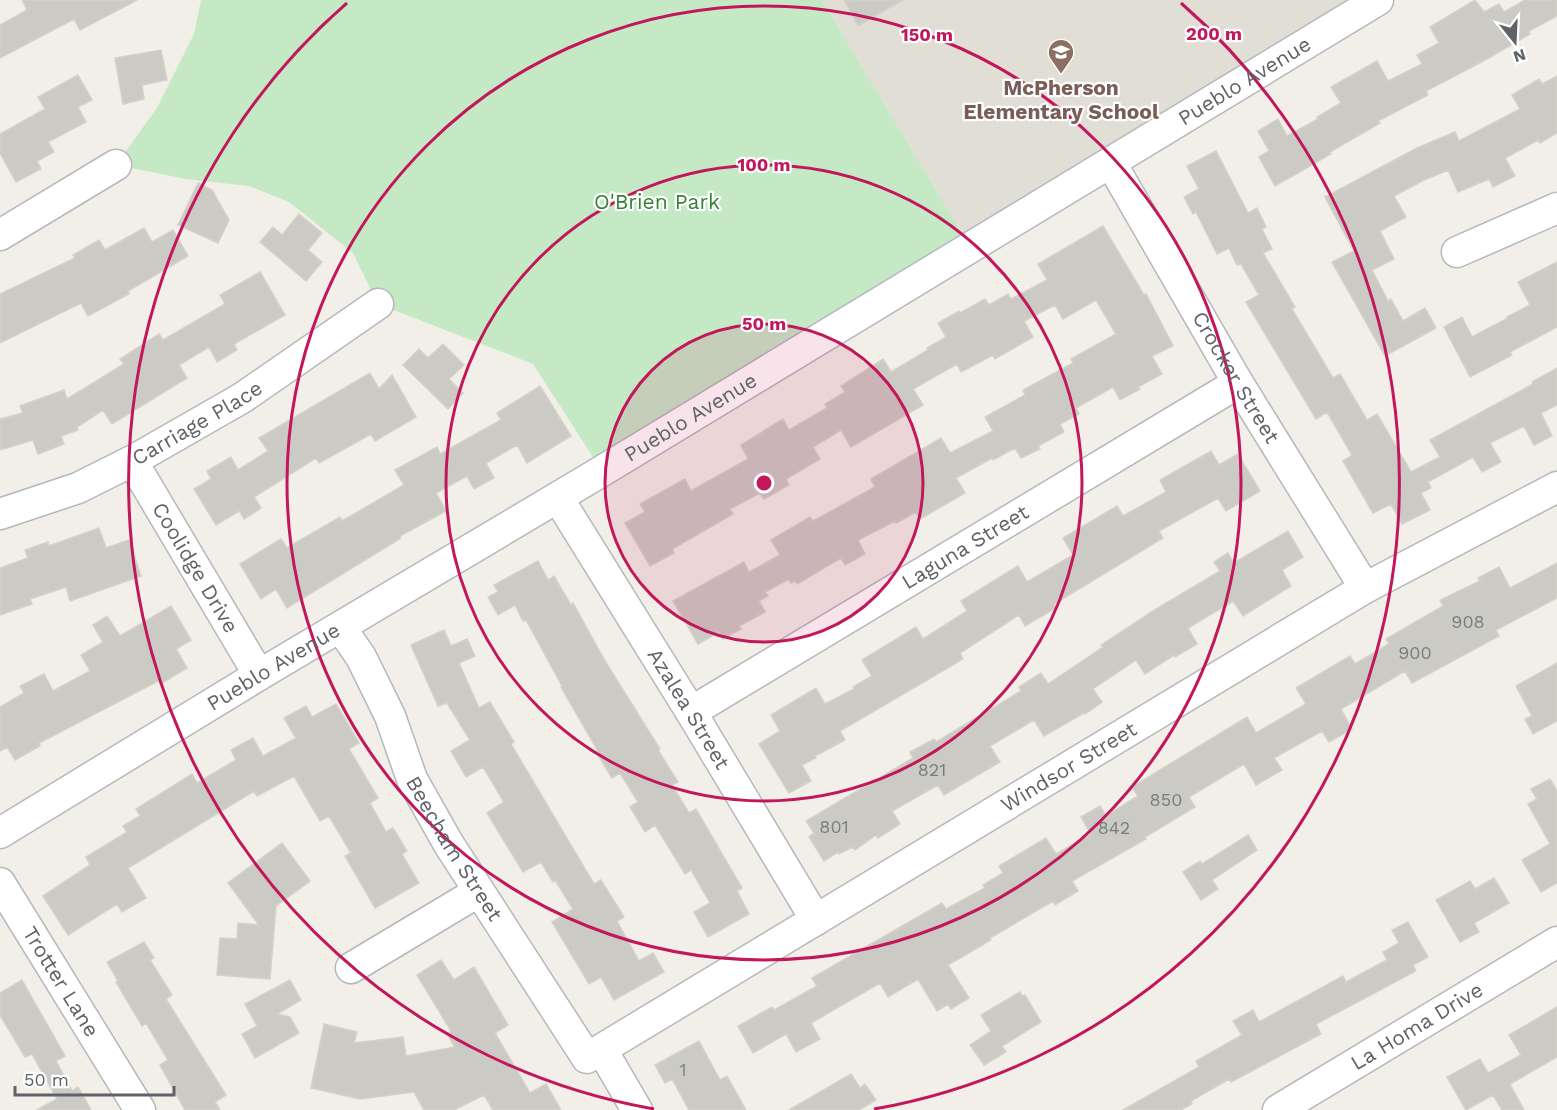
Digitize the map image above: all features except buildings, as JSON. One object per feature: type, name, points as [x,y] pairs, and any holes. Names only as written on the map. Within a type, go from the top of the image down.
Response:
[{"type":"street","name":"Pueblo Avenue","points":[[0,833],[259,675],[558,498],[1378,0]]},
{"type":"street","name":"Crocker Street","points":[[1111,163],[1238,383],[1365,588]]},
{"type":"street","points":[[0,235],[116,165]]},
{"type":"street","points":[[1457,252],[1557,208]]},
{"type":"street","name":"Carriage Place","points":[[0,514],[78,488],[132,461],[242,398],[378,304]]},
{"type":"street","name":"Laguna Street","points":[[691,712],[1238,383]]},
{"type":"street","name":"Coolidge Drive","points":[[132,461],[259,675]]},
{"type":"street","name":"Windsor Street","points":[[594,1054],[1365,588],[1557,486]]},
{"type":"street","name":"Azalea Street","points":[[558,498],[691,712],[816,921]]},
{"type":"street","name":"Beecham Street","points":[[341,628],[361,657],[390,716],[412,779],[478,892],[637,1110]]},
{"type":"street","name":"Trotter Lane","points":[[0,883],[140,1110]]},
{"type":"street","points":[[351,968],[478,892]]},
{"type":"street","name":"La Homa Drive","points":[[1278,1110],[1557,942]]},
{"type":"shaded area","name":"McPherson Elementary School","points":[[822,0],[1378,0],[971,248]]},
{"type":"green space","name":"O'Brien Park","points":[[201,0],[822,0],[971,248],[602,471],[533,364],[378,304],[353,253],[289,202],[249,186],[186,179],[116,165],[157,108],[194,34]]},
{"type":"place","name":"McPherson Elementary School","points":[[1061,75]]}]
